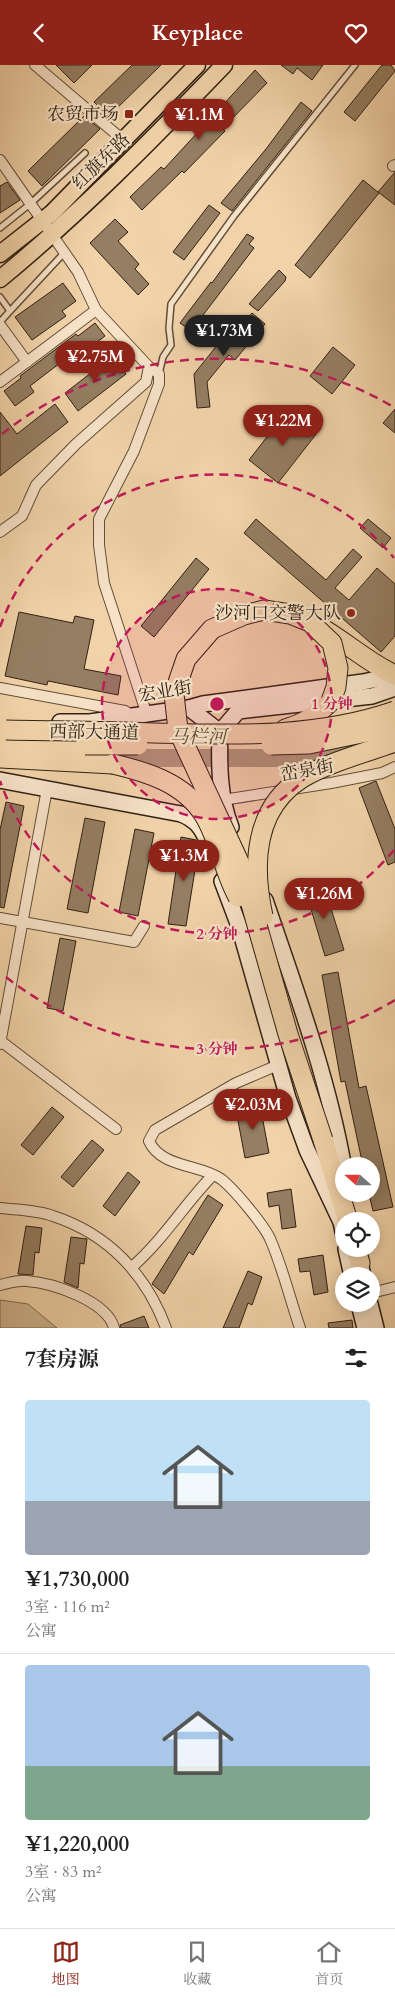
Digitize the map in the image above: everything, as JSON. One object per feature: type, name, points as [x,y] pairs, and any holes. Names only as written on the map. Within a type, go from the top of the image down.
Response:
[{"type":"highway","points":[[342,1212],[323,1141],[288,1034],[238,862],[178,730],[174,693],[186,659],[212,629],[244,615],[264,610],[290,614],[310,622],[395,675]]},
{"type":"highway","points":[[260,734],[306,723],[317,715],[330,701],[336,687],[338,668],[336,655],[332,643],[310,622]]},
{"type":"highway","name":"西部大通道","points":[[0,730],[260,734],[326,729],[369,720],[395,711]]},
{"type":"highway","points":[[0,724],[53,731]]},
{"type":"highway","name":"西部大通道","points":[[0,745],[309,744],[395,726]]},
{"type":"highway","points":[[288,1034],[262,908],[258,863],[260,838],[264,821],[279,798],[302,778],[395,742]]},
{"type":"highway","points":[[0,759],[113,764],[145,771],[177,787],[204,815],[236,892],[258,931]]},
{"type":"main road","name":"红旗东路","points":[[0,254],[52,213],[197,65]]},
{"type":"main road","name":"红旗东路","points":[[0,279],[53,234],[138,154],[224,65]]},
{"type":"main road","name":"宏业街","points":[[0,724],[90,721],[189,708],[203,703],[363,682],[395,675]]},
{"type":"main road","points":[[342,1157],[308,1025],[264,897],[230,825],[221,784],[220,732],[238,711],[372,696],[395,688]]},
{"type":"main road","points":[[189,708],[220,732]]},
{"type":"main road","points":[[0,780],[181,814],[192,819],[202,829],[238,926],[278,1065],[307,1150],[339,1212]]},
{"type":"main road","points":[[181,814],[223,800]]},
{"type":"main road","points":[[361,1312],[365,1328]]},
{"type":"main road","points":[[372,1312],[376,1328]]},
{"type":"street","points":[[35,65],[123,140]]},
{"type":"street","points":[[0,160],[78,271],[96,309],[149,367],[159,374],[159,384],[134,451],[99,519],[98,545],[104,583],[133,715]]},
{"type":"street","points":[[0,382],[96,309]]},
{"type":"street","points":[[0,323],[27,362]]},
{"type":"street","points":[[0,532],[22,517],[36,485],[76,444],[146,382],[149,367]]},
{"type":"street","points":[[0,688],[124,711],[133,715]]},
{"type":"street","name":"峦泉街","points":[[223,800],[332,783],[382,773],[395,767]]},
{"type":"street","points":[[47,789],[1,1043],[116,1129]]},
{"type":"street","points":[[0,918],[134,942],[144,926]]},
{"type":"street","points":[[278,1065],[236,1083],[155,1130],[150,1141],[153,1150],[164,1157],[219,1178],[235,1193],[271,1239],[300,1328]]},
{"type":"street","points":[[132,1267],[149,1252],[186,1202],[212,1176]]},
{"type":"street","points":[[0,1208],[52,1215],[86,1228],[132,1267],[161,1313],[166,1328]]},
{"type":"street","points":[[0,1285],[30,1281],[79,1296],[95,1303],[104,1311],[114,1328]]},
{"type":"street","points":[[380,1291],[395,1287]]},
{"type":"lane","points":[[159,374],[162,357],[171,345],[169,328],[171,304],[234,216],[355,65]]},
{"type":"lane","points":[[0,228],[30,204],[85,153]]},
{"type":"lane","points":[[0,323],[64,252]]},
{"type":"lane","points":[[0,297],[10,311]]},
{"type":"shaded area","points":[[0,1300],[28,1304],[57,1328],[0,1328]]},
{"type":"building","points":[[56,65],[92,65],[74,83]]},
{"type":"building","points":[[132,65],[161,65],[109,116],[94,102]]},
{"type":"building","points":[[281,65],[323,65],[312,80],[297,68],[293,74]]},
{"type":"building","points":[[382,65],[391,65],[395,71],[355,121],[344,112]]},
{"type":"building","points":[[255,70],[267,83],[222,129],[225,131],[184,173],[182,171],[142,210],[130,197],[161,167],[164,169]]},
{"type":"building","points":[[301,102],[312,111],[232,211],[221,203],[266,149]]},
{"type":"building","points":[[84,116],[100,129],[42,186],[28,171]]},
{"type":"building","points":[[395,172],[395,205],[378,192]]},
{"type":"building","points":[[363,180],[379,193],[310,278],[295,265]]},
{"type":"building","points":[[7,182],[20,200],[0,213],[0,186]]},
{"type":"building","points":[[209,205],[220,213],[184,260],[173,252]]},
{"type":"building","points":[[115,219],[128,232],[118,241],[139,264],[135,269],[149,284],[138,295],[90,243]]},
{"type":"building","points":[[247,234],[254,238],[249,244],[254,248],[191,331],[180,323],[212,283]]},
{"type":"building","points":[[279,270],[286,277],[285,281],[258,311],[249,304]]},
{"type":"building","points":[[63,283],[76,301],[62,311],[66,316],[32,340],[15,317]]},
{"type":"building","points":[[252,313],[265,324],[235,360],[229,355],[207,382],[210,407],[197,408],[194,374],[219,343],[224,347]]},
{"type":"building","points":[[95,323],[105,336],[88,349],[85,344],[30,386],[34,392],[15,406],[4,391],[21,378],[20,376],[76,334],[78,336]]},
{"type":"building","points":[[333,347],[355,365],[332,394],[310,376]]},
{"type":"building","points":[[113,356],[126,374],[78,411],[65,393]]},
{"type":"building","points":[[55,404],[68,422],[0,476],[0,412],[17,434]]},
{"type":"building","points":[[395,409],[395,433],[383,423]]},
{"type":"building","points":[[288,410],[317,433],[278,483],[249,460]]},
{"type":"building","points":[[256,519],[326,580],[353,549],[362,557],[335,588],[349,600],[377,568],[395,584],[395,636],[381,652],[244,533]]},
{"type":"building","points":[[368,519],[391,538],[383,548],[360,528]]},
{"type":"building","points":[[196,558],[209,569],[154,637],[141,626]]},
{"type":"building","points":[[19,612],[73,623],[75,616],[94,620],[84,669],[121,676],[118,695],[48,681],[47,685],[5,676]]},
{"type":"building","points":[[376,781],[395,829],[395,862],[388,865],[359,788]]},
{"type":"building","points":[[6,802],[24,806],[4,908],[0,907],[0,830]]},
{"type":"building","points":[[85,818],[105,822],[88,913],[67,909]]},
{"type":"building","points":[[135,829],[154,833],[138,916],[119,912]]},
{"type":"building","points":[[181,837],[196,840],[199,845],[186,926],[168,924]]},
{"type":"building","points":[[323,883],[344,950],[325,956],[305,889]]},
{"type":"building","points":[[60,938],[76,941],[63,1011],[47,1008]]},
{"type":"building","points":[[338,972],[359,1088],[366,1086],[393,1207],[373,1211],[371,1203],[380,1203],[380,1157],[361,1157],[345,1081],[341,1082],[322,975]]},
{"type":"building","points":[[260,1105],[269,1153],[245,1158],[236,1110]]},
{"type":"building","points":[[52,1107],[64,1117],[33,1155],[21,1145]]},
{"type":"building","points":[[92,1140],[104,1150],[73,1187],[61,1177]]},
{"type":"building","points":[[128,1172],[140,1182],[115,1216],[103,1206]]},
{"type":"building","points":[[291,1189],[296,1227],[282,1229],[279,1205],[269,1207],[267,1193]]},
{"type":"building","points":[[208,1195],[223,1205],[193,1255],[189,1252],[164,1294],[152,1284]]},
{"type":"building","points":[[26,1226],[42,1228],[39,1253],[35,1252],[33,1275],[18,1274]]},
{"type":"building","points":[[71,1237],[87,1239],[84,1264],[80,1263],[78,1288],[64,1282]]},
{"type":"building","points":[[323,1255],[328,1292],[314,1295],[310,1271],[300,1272],[298,1259]]},
{"type":"building","points":[[248,1271],[262,1277],[252,1305],[248,1303],[239,1328],[223,1328]]},
{"type":"building","points":[[144,1316],[149,1328],[121,1328],[120,1325]]},
{"type":"building","points":[[352,1320],[353,1328],[329,1328],[328,1323]]},
{"type":"waterway","name":"马栏河","points":[[104,751],[147,758],[281,758],[353,748],[366,744]]},
{"type":"place","name":"农贸市场","points":[[129,114]]},
{"type":"place","name":"沙河口交警大队","points":[[351,613]]}]
